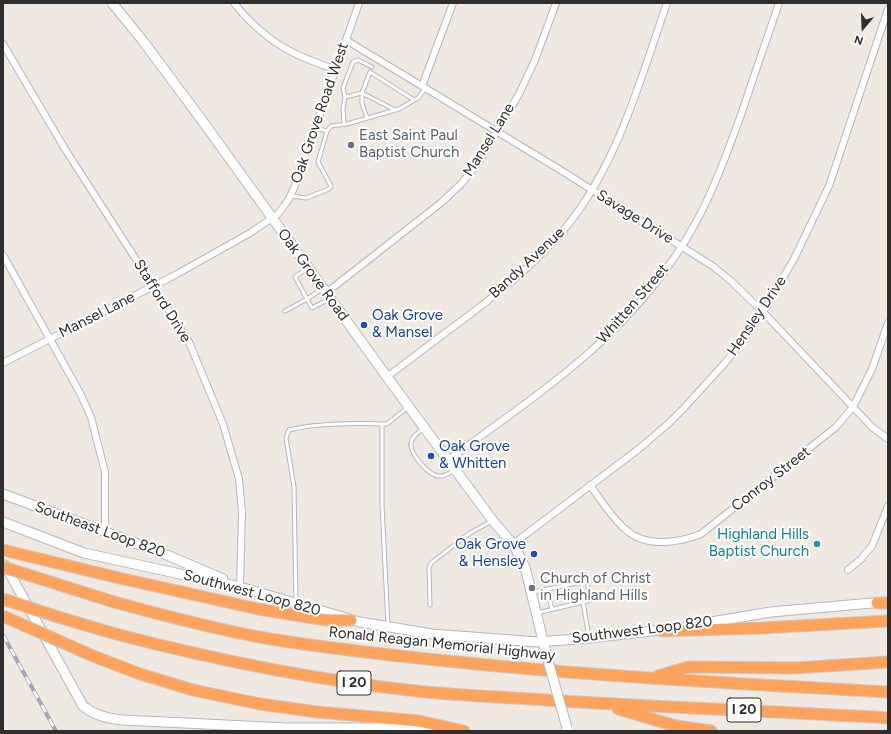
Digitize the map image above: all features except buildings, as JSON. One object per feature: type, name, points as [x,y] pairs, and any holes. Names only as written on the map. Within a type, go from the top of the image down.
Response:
[{"type":"highway","points":[[3,550],[258,609],[326,620],[351,620]]},
{"type":"highway","name":"Ronald Reagan Memorial Highway","points":[[3,567],[114,602],[231,631],[348,650],[450,662],[652,678],[888,692]]},
{"type":"highway","name":"I 20","points":[[3,599],[112,633],[190,653],[241,664],[345,682],[426,692],[600,704],[888,718]]},
{"type":"highway","points":[[3,616],[93,656],[140,674],[193,690],[260,704],[317,712],[419,721],[462,731]]},
{"type":"highway","points":[[662,631],[762,628],[888,621]]},
{"type":"highway","points":[[652,678],[688,667],[795,668],[888,662]]},
{"type":"highway","points":[[600,704],[676,726],[711,731]]},
{"type":"main road","name":"Oak Grove Road","points":[[112,3],[144,41],[424,428],[493,520],[513,544],[525,567],[547,657],[567,729]]},
{"type":"main road","name":"Southeast Loop 820","points":[[3,494],[106,531],[167,555],[240,587]]},
{"type":"main road","name":"Southwest Loop 820","points":[[3,522],[84,553],[240,587],[351,620],[432,634],[507,640],[543,641],[589,638],[662,631],[771,612],[884,603]]},
{"type":"main road","points":[[3,562],[83,706],[88,711],[101,716],[123,720],[279,728],[412,728],[462,731]]},
{"type":"street","points":[[234,3],[259,30],[288,51],[336,70]]},
{"type":"street","name":"Oak Grove Road West","points":[[273,218],[285,206],[291,196],[359,3]]},
{"type":"street","points":[[424,87],[453,3]]},
{"type":"street","name":"Mansel Lane","points":[[327,293],[442,202],[478,163],[519,94],[535,60],[556,3]]},
{"type":"street","name":"Bandy Avenue","points":[[387,377],[494,296],[532,263],[568,225],[591,190],[608,160],[632,103],[667,3]]},
{"type":"street","name":"Whitten Street","points":[[448,460],[546,387],[592,350],[623,321],[660,276],[696,223],[717,179],[779,3]]},
{"type":"street","name":"Hensley Drive","points":[[513,544],[640,448],[683,409],[724,364],[745,338],[763,312],[794,259],[829,186],[888,9]]},
{"type":"street","name":"Savage Drive","points":[[346,40],[562,171],[714,267],[763,312],[872,427],[888,439]]},
{"type":"street","name":"Stafford Drive","points":[[3,44],[65,149],[189,342],[223,424],[239,480],[242,513],[240,587]]},
{"type":"street","name":"Mansel Lane","points":[[3,363],[191,267],[273,218]]},
{"type":"street","points":[[3,255],[80,393],[91,417],[105,472],[106,531]]},
{"type":"street","name":"Conroy Street","points":[[590,486],[626,530],[641,538],[659,542],[671,542],[686,540],[701,534],[775,475],[819,443],[836,427],[853,407],[872,369],[888,323]]},
{"type":"street","points":[[848,570],[872,546],[888,506]]},
{"type":"lane","points":[[367,118],[362,103],[362,93],[372,67],[377,59]]},
{"type":"lane","points":[[344,124],[344,88],[353,62],[358,60],[372,67]]},
{"type":"lane","points":[[370,72],[416,99]]},
{"type":"lane","points":[[291,196],[306,198],[329,189],[331,186],[318,162],[327,131],[331,126],[367,118],[407,105],[416,99],[424,87]]},
{"type":"lane","points":[[345,97],[362,93],[395,110]]},
{"type":"lane","points":[[315,128],[327,131]]},
{"type":"lane","points":[[308,267],[295,278],[312,308],[327,293]]},
{"type":"lane","points":[[285,311],[307,299],[327,293]]},
{"type":"lane","points":[[296,604],[294,487],[286,438],[289,430],[301,427],[369,423],[387,424],[409,407]]},
{"type":"lane","points":[[382,424],[382,504],[388,627]]},
{"type":"lane","points":[[424,428],[413,438],[411,448],[413,453],[429,472],[434,475],[440,477],[455,469]]},
{"type":"lane","points":[[430,605],[429,568],[431,563],[470,533],[493,520]]},
{"type":"lane","points":[[531,592],[587,581],[590,600],[536,613]]},
{"type":"lane","points":[[573,584],[575,588]]},
{"type":"lane","points":[[558,587],[559,592]]},
{"type":"lane","points":[[547,589],[552,609]]},
{"type":"lane","points":[[577,597],[581,602],[589,638]]},
{"type":"lane","points":[[569,599],[570,605]]},
{"type":"lane","points":[[560,601],[562,607]]},
{"type":"railway","points":[[3,635],[56,731]]},
{"type":"place","name":"East Saint Paul Baptist Church","points":[[351,145]]},
{"type":"place","name":"Oak Grove & Mansel","points":[[364,325]]},
{"type":"place","name":"Oak Grove & Whitten","points":[[431,456]]},
{"type":"place","name":"Highland Hills Baptist Church","points":[[817,544]]},
{"type":"place","name":"Oak Grove & Hensley","points":[[534,554]]},
{"type":"place","name":"Church of Christ in Highland Hills","points":[[532,588]]}]
